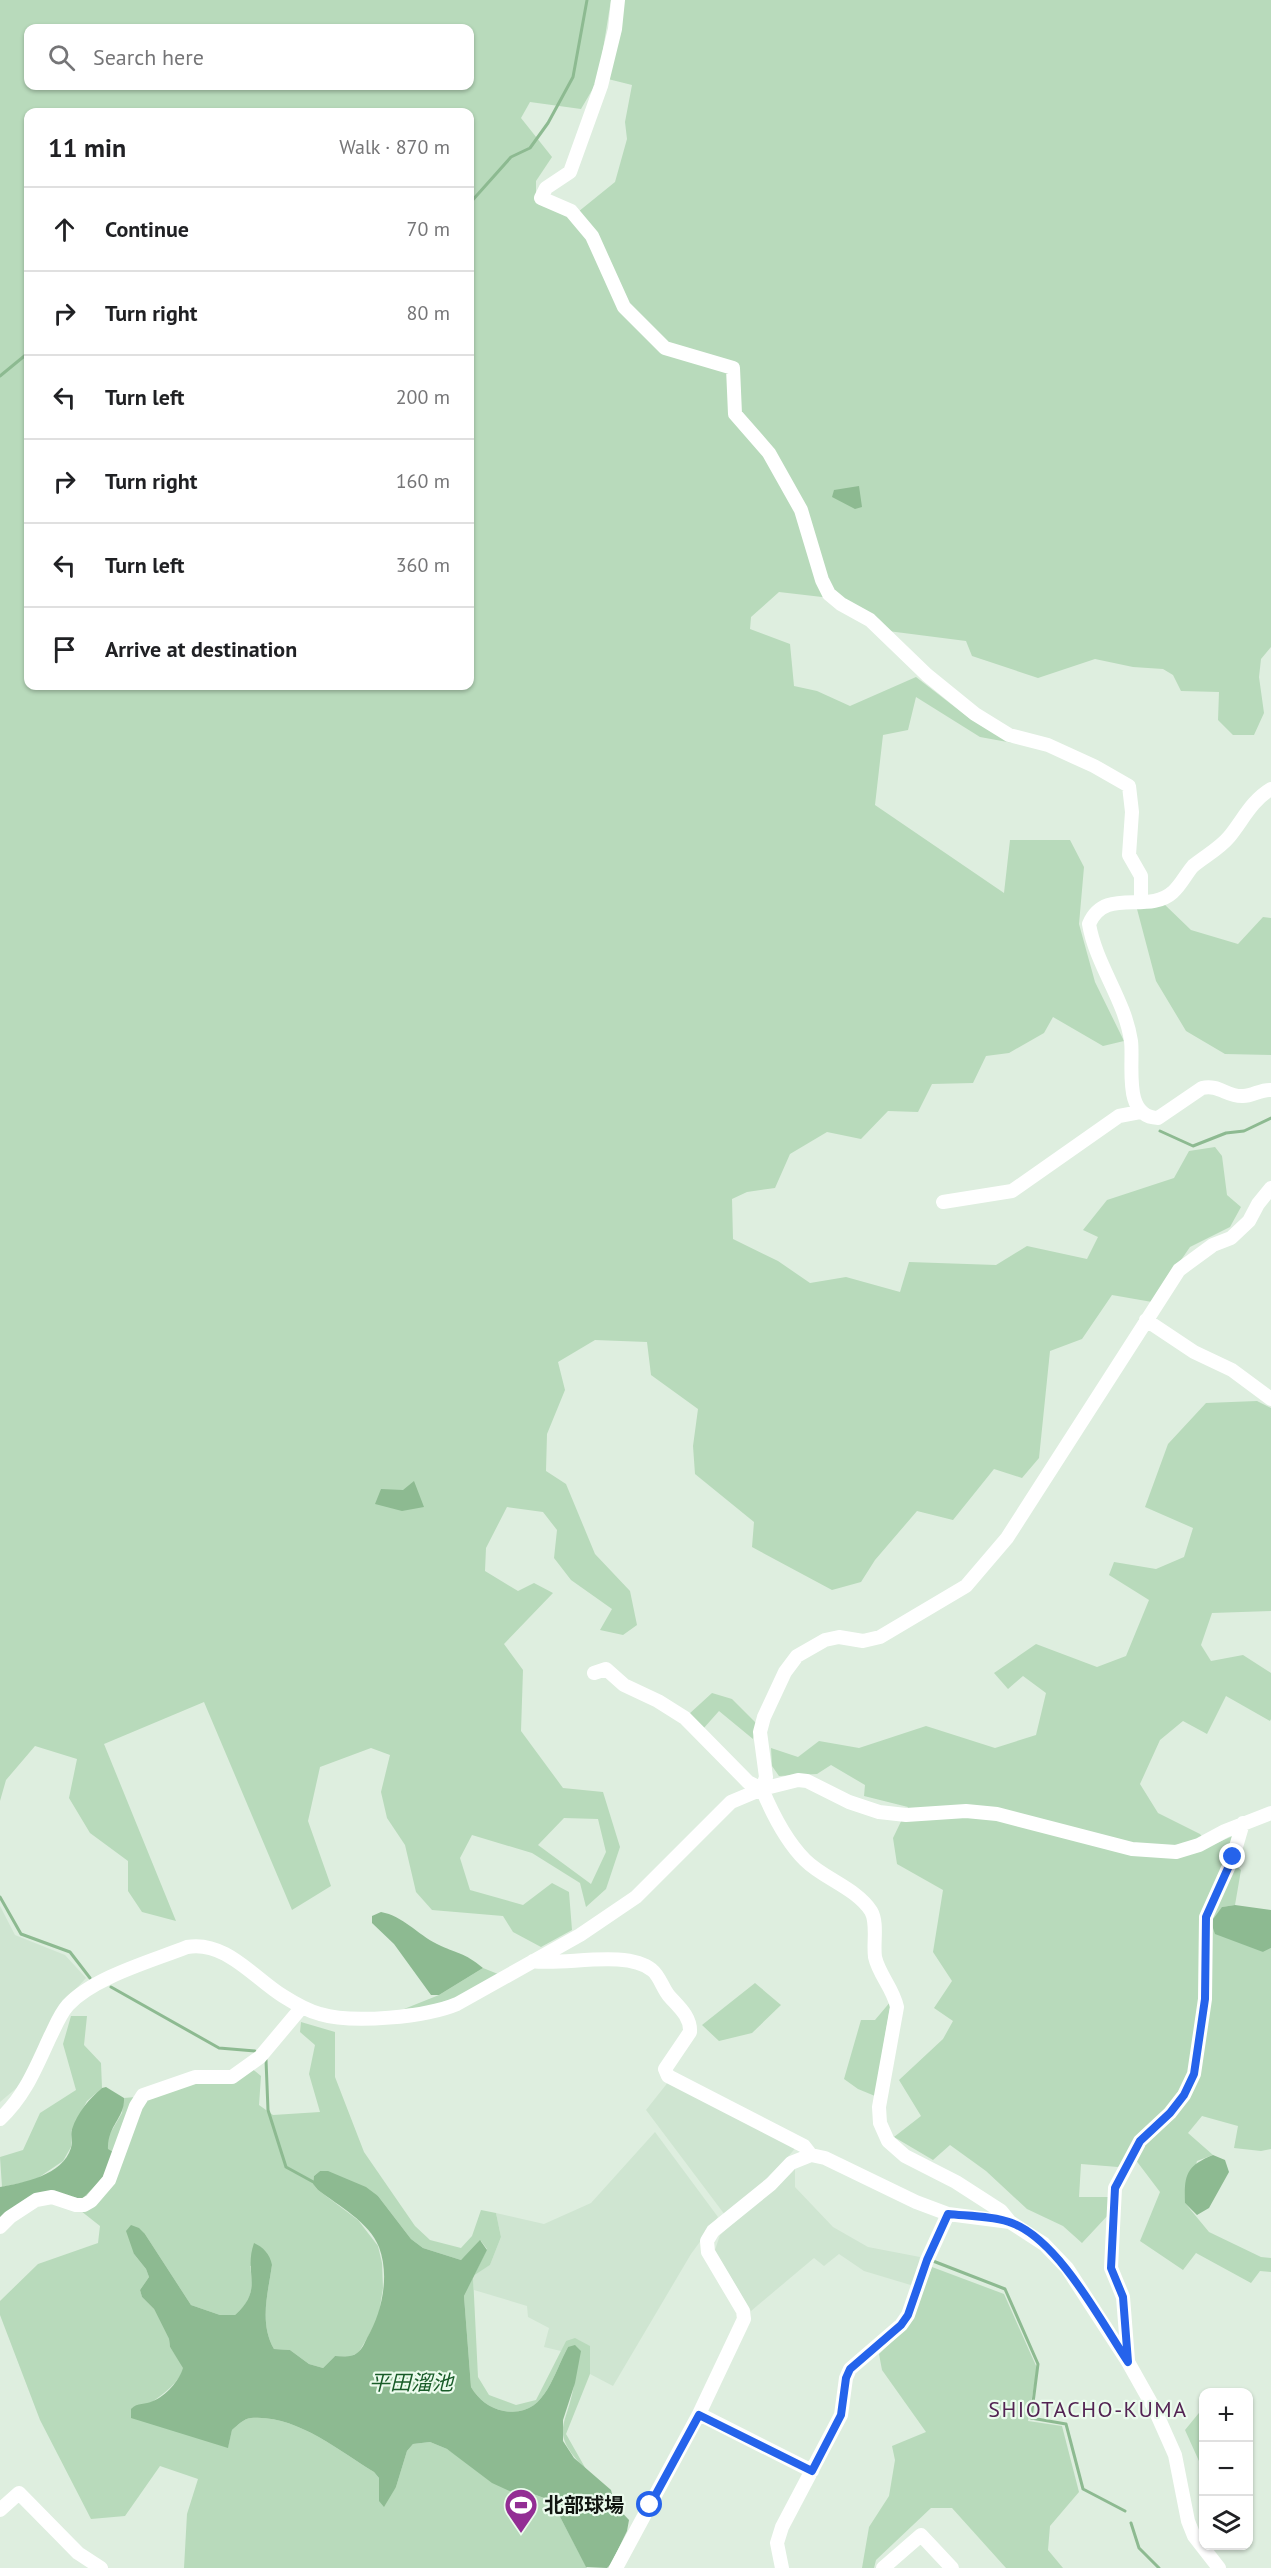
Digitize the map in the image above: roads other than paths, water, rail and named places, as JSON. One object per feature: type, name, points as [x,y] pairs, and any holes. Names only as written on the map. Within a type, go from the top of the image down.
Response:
[{"type":"street","points":[[618,0],[615,29],[601,86],[570,172],[546,188],[541,198],[571,211],[592,236],[624,307],[665,348],[733,368],[735,414],[769,453],[801,510],[822,580],[829,594],[841,604],[870,620],[927,675],[975,714],[1009,735],[1048,745],[1095,766],[1130,786],[1132,812],[1129,855],[1141,876],[1141,902]]},
{"type":"street","points":[[1271,789],[1257,798],[1228,839],[1192,868],[1173,892],[1161,899],[1109,904],[1100,908],[1089,924],[1092,939],[1124,1014],[1131,1041],[1132,1089],[1140,1112],[1150,1118],[1158,1118],[1202,1088],[1210,1086],[1232,1095],[1244,1096],[1265,1089],[1271,1090]]},
{"type":"street","points":[[943,1202],[1012,1191],[1119,1116],[1140,1112]]},
{"type":"street","points":[[762,1789],[765,1777],[760,1732],[764,1717],[785,1672],[798,1656],[825,1640],[839,1637],[863,1641],[880,1637],[966,1586],[1007,1538],[1179,1270],[1213,1245],[1231,1238],[1249,1221],[1258,1203],[1271,1188]]},
{"type":"street","points":[[1146,1320],[1194,1352],[1232,1370],[1271,1399]]},
{"type":"street","points":[[594,1672],[606,1669],[624,1684],[685,1718],[748,1782],[762,1789],[784,1830],[805,1860],[857,1897],[872,1912],[875,1956],[880,1973],[893,1991],[897,2007],[879,2107],[880,2123],[888,2141],[905,2156],[956,2182],[1001,2211],[1010,2222],[1044,2244],[1067,2268],[1128,2362],[1155,2410],[1175,2455],[1188,2521],[1194,2536],[1220,2568]]},
{"type":"street","points":[[0,2119],[24,2091],[59,2019],[69,2005],[106,1980],[188,1947],[199,1945],[229,1956],[283,1996],[319,2014],[340,2018],[438,2012],[457,2004],[579,1935],[636,1898],[731,1802],[762,1789],[798,1780],[807,1781],[849,1802],[879,1812],[906,1815],[966,1811],[997,1814],[1132,1849],[1155,1852],[1176,1852],[1199,1845],[1242,1823],[1271,1813]]},
{"type":"street","points":[[1128,2362],[1123,2297],[1111,2268],[1115,2188],[1140,2141],[1170,2113],[1184,2095],[1194,2074],[1205,1999],[1206,1917],[1233,1857],[1242,1823]]},
{"type":"street","points":[[532,1961],[546,1964],[591,1958],[633,1963],[652,1970],[691,2025],[690,2032],[665,2069],[668,2076],[804,2146],[811,2155]]},
{"type":"street","points":[[0,2227],[10,2217],[36,2200],[52,2197],[84,2205],[91,2201],[109,2180],[136,2106],[143,2095],[195,2078],[232,2077],[260,2057],[302,2007]]},
{"type":"street","points":[[616,2568],[699,2415],[744,2319],[743,2311],[708,2252],[707,2241],[713,2231],[771,2184],[791,2163],[811,2155],[825,2158],[916,2202],[948,2214],[1010,2222]]},
{"type":"street","points":[[782,2568],[777,2543],[841,2415],[846,2378],[850,2369],[901,2325],[908,2315],[927,2260],[948,2214]]},
{"type":"street","points":[[699,2415],[812,2471]]},
{"type":"street","points":[[0,2510],[19,2493],[78,2553],[101,2568]]},
{"type":"street","points":[[883,2568],[921,2535],[952,2568]]},
{"type":"water","points":[[859,486],[862,507],[855,509],[832,497],[834,490]]},
{"type":"water","points":[[414,1481],[424,1507],[402,1511],[375,1504],[381,1489],[403,1490]]},
{"type":"water","points":[[1235,1905],[1271,1910],[1271,1948],[1263,1952],[1215,1934],[1211,1922],[1222,1907]]},
{"type":"water","points":[[381,1912],[396,1917],[430,1940],[465,1956],[483,1968],[439,1995],[431,1995],[394,1944],[372,1923],[372,1916]]},
{"type":"water","points":[[106,2087],[124,2098],[122,2111],[108,2141],[108,2149],[113,2152],[107,2174],[82,2199],[66,2196],[0,2220],[0,2187],[41,2176],[60,2165],[71,2148],[71,2131],[77,2117],[84,2106],[102,2088]]},
{"type":"water","points":[[1213,2155],[1225,2160],[1229,2172],[1209,2208],[1197,2215],[1185,2203],[1186,2178],[1197,2163]]},
{"type":"water","name":"平田溜池","points":[[320,2171],[328,2171],[366,2187],[378,2196],[411,2239],[423,2248],[461,2260],[480,2240],[487,2250],[464,2296],[471,2387],[485,2403],[504,2411],[529,2408],[538,2401],[552,2382],[568,2347],[575,2345],[581,2351],[575,2383],[563,2420],[563,2441],[574,2458],[611,2490],[615,2505],[629,2520],[627,2531],[607,2568],[586,2567],[558,2513],[547,2499],[533,2494],[514,2493],[492,2483],[447,2449],[430,2442],[413,2444],[407,2451],[396,2487],[384,2507],[379,2501],[379,2478],[374,2472],[316,2435],[284,2422],[267,2418],[251,2418],[241,2422],[232,2430],[228,2448],[131,2418],[131,2409],[136,2405],[163,2396],[175,2383],[183,2368],[170,2347],[169,2339],[154,2309],[142,2297],[140,2290],[149,2277],[146,2269],[134,2254],[126,2231],[131,2225],[139,2228],[145,2234],[191,2305],[220,2315],[235,2315],[249,2297],[252,2280],[251,2254],[254,2243],[268,2254],[272,2265],[266,2318],[269,2339],[274,2349],[290,2350],[309,2364],[323,2368],[335,2356],[352,2356],[360,2350],[377,2317],[383,2294],[382,2258],[374,2238],[361,2222],[313,2184],[314,2176]]},
{"type":"waterway","points":[[474,199],[511,157],[530,148],[548,123],[573,77],[587,0]]},
{"type":"waterway","points":[[0,376],[24,356]]},
{"type":"waterway","points":[[1160,1131],[1193,1146],[1226,1133],[1244,1131],[1271,1118]]},
{"type":"waterway","points":[[0,1897],[21,1934],[70,1952],[90,1978]]},
{"type":"waterway","points":[[111,1987],[219,2048],[255,2051]]},
{"type":"waterway","points":[[266,2060],[268,2110],[286,2167],[317,2184]]},
{"type":"waterway","points":[[933,2261],[1005,2289],[1038,2364],[1031,2418],[1066,2424],[1083,2489],[1125,2511]]},
{"type":"waterway","points":[[1131,2523],[1139,2548],[1159,2568]]},
{"type":"place","name":"北部球場","points":[[521,2534]]},
{"type":"district","name":"SHIOTACHO-KUMA","points":[[1088,2409]]}]
